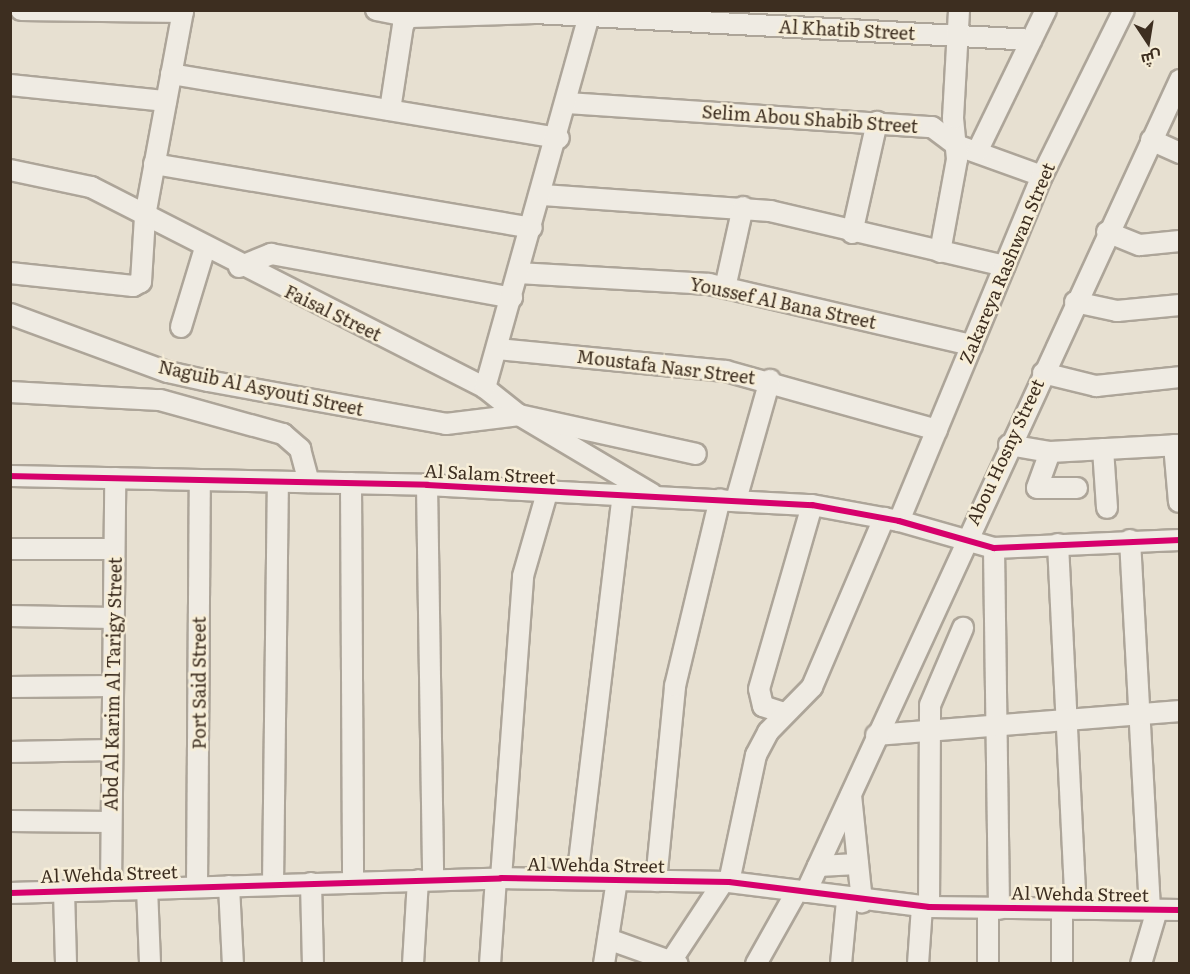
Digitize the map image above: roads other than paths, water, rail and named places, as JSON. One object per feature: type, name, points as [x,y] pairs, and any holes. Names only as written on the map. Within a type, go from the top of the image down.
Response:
[{"type":"street","points":[[10,273],[138,285],[144,276],[145,216],[183,11],[21,10]]},
{"type":"street","name":"Al Khatib Street","points":[[376,10],[412,14],[588,18],[1031,40]]},
{"type":"street","points":[[940,252],[956,145],[959,10]]},
{"type":"street","points":[[977,152],[1046,10]]},
{"type":"street","name":"Zakareya Rashwan Street","points":[[726,882],[756,755],[784,713],[812,687],[937,430],[1042,176],[1124,10]]},
{"type":"street","points":[[390,110],[403,24],[412,14]]},
{"type":"street","points":[[485,388],[559,138],[588,18]]},
{"type":"street","points":[[171,74],[559,138]]},
{"type":"street","name":"Abou Hosny Street","points":[[756,963],[818,866],[965,537],[1179,80]]},
{"type":"street","points":[[10,85],[166,102]]},
{"type":"street","name":"Selim Abou Shabib Street","points":[[567,103],[932,127],[956,145],[1042,176]]},
{"type":"street","points":[[852,233],[877,122]]},
{"type":"street","points":[[1151,140],[1179,153]]},
{"type":"street","points":[[154,164],[532,228]]},
{"type":"street","name":"Faisal Street","points":[[10,170],[91,187],[239,267],[485,388],[519,415]]},
{"type":"street","points":[[542,195],[743,207],[1005,266]]},
{"type":"street","points":[[725,288],[743,207]]},
{"type":"street","points":[[1107,232],[1140,245],[1179,241]]},
{"type":"street","points":[[182,327],[205,248]]},
{"type":"street","points":[[239,267],[271,254],[512,298]]},
{"type":"street","name":"Youssef Al Bana Street","points":[[519,273],[647,278],[725,288],[972,345]]},
{"type":"street","points":[[1075,302],[1117,311],[1179,306]]},
{"type":"street","name":"Naguib Al Asyouti Street","points":[[10,314],[168,372],[446,424],[519,415]]},
{"type":"street","name":"Moustafa Nasr Street","points":[[497,349],[770,380],[937,430]]},
{"type":"street","points":[[159,400],[168,372]]},
{"type":"street","points":[[1043,373],[1096,386],[1179,377]]},
{"type":"street","points":[[656,881],[675,686],[728,500],[770,380]]},
{"type":"street","points":[[10,392],[159,400],[283,434],[300,449],[309,482]]},
{"type":"street","points":[[519,415],[696,454]]},
{"type":"street","name":"Al Salam Street","points":[[519,415],[654,496]]},
{"type":"street","points":[[1009,445],[1050,452],[1177,445],[1179,502]]},
{"type":"street","points":[[1103,449],[1107,508]]},
{"type":"street","points":[[1050,452],[1037,488],[1077,488]]},
{"type":"street","name":"Al Salam Street","points":[[10,476],[351,483],[812,505],[892,519],[965,537],[994,548]]},
{"type":"street","name":"Abd Al Karim Al Tarigy Street","points":[[111,889],[116,478]]},
{"type":"street","name":"Port Said Street","points":[[197,886],[200,480]]},
{"type":"street","points":[[273,885],[278,482]]},
{"type":"street","points":[[351,483],[353,882]]},
{"type":"street","points":[[413,963],[426,880],[427,486]]},
{"type":"street","points":[[490,963],[523,576],[547,493]]},
{"type":"street","points":[[577,879],[623,495]]},
{"type":"street","points":[[784,713],[763,706],[759,689],[812,505]]},
{"type":"street","points":[[1130,540],[1154,910],[1141,963]]},
{"type":"street","points":[[988,963],[994,909],[997,727],[994,548],[1130,540],[1179,540]]},
{"type":"street","points":[[1058,544],[1067,721],[1069,909],[1062,963]]},
{"type":"street","points":[[10,549],[114,549]]},
{"type":"street","points":[[10,616],[113,618]]},
{"type":"street","points":[[918,963],[926,907],[929,732],[935,684],[963,628]]},
{"type":"street","points":[[10,687],[113,686]]},
{"type":"street","points":[[876,735],[1179,711]]},
{"type":"street","points":[[10,752],[112,750]]},
{"type":"street","points":[[841,963],[855,901],[858,864],[850,792]]},
{"type":"street","points":[[10,821],[111,822]]},
{"type":"street","points":[[818,866],[858,864]]},
{"type":"street","name":"Al Wehda Street","points":[[10,893],[498,878],[577,879],[726,882],[855,901],[926,907],[1179,910]]},
{"type":"street","points":[[604,963],[617,880]]},
{"type":"street","points":[[608,939],[675,962],[726,882]]},
{"type":"street","points":[[311,883],[313,963]]},
{"type":"street","points":[[229,886],[232,963]]},
{"type":"street","points":[[147,888],[150,963]]},
{"type":"street","points":[[64,891],[66,963]]}]
